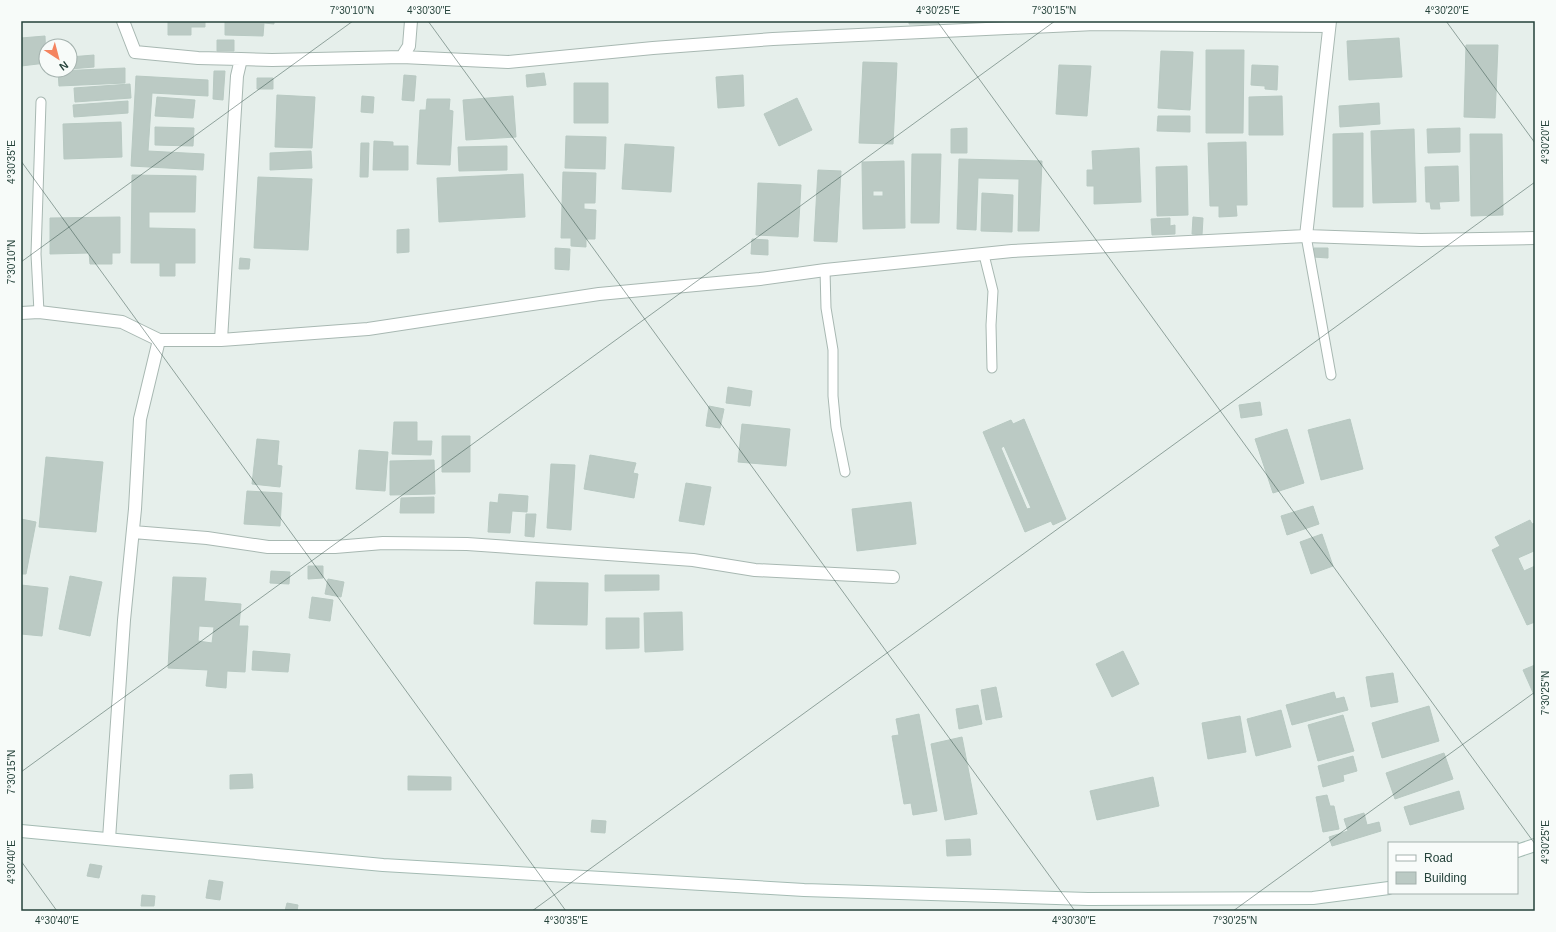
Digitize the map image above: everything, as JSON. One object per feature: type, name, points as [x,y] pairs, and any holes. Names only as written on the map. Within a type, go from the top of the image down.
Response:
[{"type":"street","points":[[123,21],[135,52],[198,58],[272,60],[402,57],[508,62],[653,48],[773,39],[1095,24],[1330,24],[1306,236]]},
{"type":"street","points":[[402,57],[409,46],[411,21]]},
{"type":"street","points":[[221,340],[237,76],[241,58]]},
{"type":"street","points":[[21,312],[39,312],[122,322],[160,340],[221,340],[368,329],[600,294],[760,279],[825,270],[1012,251],[1306,236],[1421,240],[1535,238]]},
{"type":"street","points":[[109,839],[123,628],[140,419],[160,340]]},
{"type":"street","points":[[132,532],[207,538],[268,546],[335,547],[384,543],[467,544],[693,560],[755,570],[893,576]]},
{"type":"street","points":[[21,831],[383,865],[804,890],[1096,899],[1313,898],[1388,888]]},
{"type":"street","points":[[1518,851],[1535,845]]},
{"type":"lane","points":[[39,312],[36,254],[41,102]]},
{"type":"lane","points":[[1306,236],[1331,375]]},
{"type":"lane","points":[[984,255],[993,291],[991,325],[992,368]]},
{"type":"lane","points":[[825,270],[826,308],[833,350],[833,396],[836,427],[845,472]]},
{"type":"building","points":[[168,21],[205,21],[205,27],[191,27],[191,35],[168,35]]},
{"type":"building","points":[[225,21],[274,21],[274,24],[264,23],[263,36],[225,35]]},
{"type":"building","points":[[909,21],[938,21],[938,24],[909,24]]},
{"type":"building","points":[[45,36],[45,38],[38,38],[38,64],[21,66],[21,38]]},
{"type":"building","points":[[1399,38],[1402,77],[1349,80],[1347,41]]},
{"type":"building","points":[[217,40],[234,40],[234,51],[217,51]]},
{"type":"building","points":[[1466,45],[1498,45],[1495,118],[1464,117]]},
{"type":"building","points":[[1206,50],[1244,50],[1243,133],[1206,133]]},
{"type":"building","points":[[1161,51],[1193,52],[1190,110],[1158,108]]},
{"type":"building","points":[[94,55],[94,67],[78,68],[78,56]]},
{"type":"building","points":[[863,62],[897,63],[893,144],[859,143]]},
{"type":"building","points":[[1059,65],[1091,66],[1087,116],[1056,114]]},
{"type":"building","points":[[1252,65],[1278,66],[1277,90],[1265,89],[1265,86],[1251,85]]},
{"type":"building","points":[[125,68],[125,83],[59,86],[58,78],[78,78],[78,70]]},
{"type":"building","points":[[214,71],[225,71],[223,100],[213,99]]},
{"type":"building","points":[[544,73],[546,85],[527,87],[526,75]]},
{"type":"building","points":[[404,75],[416,76],[414,101],[402,100]]},
{"type":"building","points":[[743,75],[744,106],[718,108],[716,77]]},
{"type":"building","points":[[136,76],[208,80],[208,96],[152,93],[148,151],[204,154],[203,170],[131,166]]},
{"type":"building","points":[[257,78],[273,78],[273,89],[257,89]]},
{"type":"building","points":[[574,83],[608,83],[608,123],[574,123]]},
{"type":"building","points":[[130,84],[131,98],[75,102],[74,88]]},
{"type":"building","points":[[277,95],[315,97],[312,148],[275,147]]},
{"type":"building","points":[[362,96],[374,97],[373,113],[361,112]]},
{"type":"building","points":[[513,96],[516,137],[466,140],[463,100]]},
{"type":"building","points":[[1282,96],[1283,135],[1249,135],[1249,97]]},
{"type":"building","points":[[157,97],[195,100],[193,118],[155,116]]},
{"type":"building","points":[[797,98],[812,130],[779,146],[764,114]]},
{"type":"building","points":[[427,99],[450,99],[449,110],[453,111],[450,165],[417,164],[420,110],[426,110]]},
{"type":"building","points":[[128,101],[128,113],[74,117],[73,105]]},
{"type":"building","points":[[1379,103],[1380,124],[1340,127],[1339,106]]},
{"type":"building","points":[[1158,116],[1190,116],[1190,132],[1157,131]]},
{"type":"building","points":[[121,122],[122,157],[64,159],[63,124]]},
{"type":"building","points":[[155,127],[194,128],[193,146],[155,145]]},
{"type":"building","points":[[967,128],[967,153],[951,153],[951,129]]},
{"type":"building","points":[[1460,128],[1460,152],[1428,153],[1427,129]]},
{"type":"building","points":[[1414,129],[1416,202],[1373,203],[1371,131]]},
{"type":"building","points":[[1363,133],[1363,207],[1333,207],[1333,134]]},
{"type":"building","points":[[1470,134],[1502,134],[1503,215],[1471,216]]},
{"type":"building","points":[[566,136],[606,137],[605,169],[565,168]]},
{"type":"building","points":[[374,141],[393,142],[393,146],[408,146],[408,170],[373,170]]},
{"type":"building","points":[[1246,142],[1247,205],[1236,205],[1237,216],[1219,217],[1219,206],[1210,206],[1208,143]]},
{"type":"building","points":[[361,143],[369,143],[368,177],[360,177]]},
{"type":"building","points":[[625,144],[674,147],[671,192],[622,189]]},
{"type":"building","points":[[507,146],[507,170],[459,171],[458,147]]},
{"type":"building","points":[[1139,148],[1141,202],[1094,204],[1094,186],[1087,186],[1087,170],[1093,170],[1092,151]]},
{"type":"building","points":[[311,151],[312,168],[270,170],[270,153]]},
{"type":"building","points":[[912,154],[941,154],[939,223],[911,223]]},
{"type":"building","points":[[959,159],[1042,161],[1039,231],[1018,231],[1019,179],[978,178],[976,230],[957,229]]},
{"type":"building","points":[[904,161],[905,228],[863,229],[862,162]],"holes":[[[873,191],[883,191],[883,196],[873,196]]]},
{"type":"building","points":[[1187,166],[1188,215],[1157,216],[1156,167]]},
{"type":"building","points":[[1458,166],[1459,201],[1439,202],[1440,209],[1431,209],[1430,202],[1426,202],[1425,167]]},
{"type":"building","points":[[818,170],[841,171],[837,242],[814,241]]},
{"type":"building","points":[[563,172],[596,173],[595,203],[584,203],[584,209],[596,210],[595,239],[586,239],[586,247],[571,246],[571,238],[561,238]]},
{"type":"building","points":[[523,174],[525,217],[439,222],[437,178]]},
{"type":"building","points":[[132,175],[196,176],[195,212],[149,212],[149,228],[195,229],[195,263],[175,263],[175,276],[160,276],[160,263],[131,263]]},
{"type":"building","points":[[258,177],[312,179],[308,250],[254,248]]},
{"type":"building","points":[[758,183],[801,185],[798,237],[756,235]]},
{"type":"building","points":[[982,193],[1013,195],[1012,232],[981,231]]},
{"type":"building","points":[[120,217],[120,253],[112,253],[112,264],[90,264],[89,253],[50,254],[50,218]]},
{"type":"building","points":[[1193,217],[1203,218],[1202,235],[1192,234]]},
{"type":"building","points":[[1170,218],[1170,226],[1175,225],[1175,234],[1152,235],[1151,219]]},
{"type":"building","points":[[409,229],[409,252],[397,253],[397,230]]},
{"type":"building","points":[[752,239],[768,240],[768,255],[751,254]]},
{"type":"building","points":[[555,248],[570,249],[569,270],[555,269]]},
{"type":"building","points":[[1314,248],[1328,248],[1328,258],[1313,257]]},
{"type":"building","points":[[240,258],[250,259],[249,269],[239,269]]},
{"type":"building","points":[[728,387],[752,391],[750,406],[726,403]]},
{"type":"building","points":[[1260,402],[1262,415],[1241,418],[1239,405]]},
{"type":"building","points":[[709,406],[724,409],[720,428],[706,426]]},
{"type":"building","points":[[1024,419],[1066,519],[1053,525],[1051,521],[1025,532],[983,432],[1011,420],[1013,424]],"holes":[[[1004,446],[1031,508],[1027,509],[1001,448]]]},
{"type":"building","points":[[1350,419],[1363,469],[1321,480],[1308,430]]},
{"type":"building","points":[[394,422],[417,422],[417,441],[432,441],[431,455],[392,454]]},
{"type":"building","points":[[742,424],[790,429],[786,466],[738,462]]},
{"type":"building","points":[[1287,429],[1304,483],[1273,493],[1255,439]]},
{"type":"building","points":[[442,436],[470,436],[470,472],[442,472]]},
{"type":"building","points":[[257,439],[279,441],[277,465],[282,466],[280,487],[252,484]]},
{"type":"building","points":[[359,450],[388,452],[385,491],[356,489]]},
{"type":"building","points":[[590,455],[636,463],[633,473],[638,474],[634,498],[584,489]]},
{"type":"building","points":[[46,457],[103,462],[96,532],[39,527]]},
{"type":"building","points":[[434,460],[435,494],[390,495],[390,461]]},
{"type":"building","points":[[551,464],[575,465],[571,530],[547,528]]},
{"type":"building","points":[[686,483],[711,487],[704,525],[679,521]]},
{"type":"building","points":[[247,491],[282,493],[280,526],[244,524]]},
{"type":"building","points":[[499,494],[528,496],[527,512],[512,511],[510,533],[488,532],[490,502],[498,503]]},
{"type":"building","points":[[434,497],[434,513],[400,513],[401,498]]},
{"type":"building","points":[[911,502],[916,544],[857,551],[852,509]]},
{"type":"building","points":[[1313,506],[1319,524],[1287,535],[1281,516]]},
{"type":"building","points":[[526,514],[536,514],[534,537],[525,536]]},
{"type":"building","points":[[21,519],[36,522],[26,574],[21,574]]},
{"type":"building","points":[[1530,520],[1532,524],[1535,523],[1535,552],[1534,551],[1518,558],[1524,571],[1535,566],[1535,622],[1527,625],[1492,550],[1500,546],[1495,537]]},
{"type":"building","points":[[1322,534],[1333,566],[1311,574],[1300,542]]},
{"type":"building","points":[[308,566],[323,566],[323,578],[308,579]]},
{"type":"building","points":[[271,571],[290,572],[289,584],[270,583]]},
{"type":"building","points":[[605,575],[659,575],[659,590],[605,591]]},
{"type":"building","points":[[70,576],[102,582],[90,636],[59,629]]},
{"type":"building","points":[[173,577],[206,578],[204,601],[241,604],[239,626],[248,626],[245,672],[227,671],[226,688],[206,686],[208,670],[168,668]],"holes":[[[199,626],[214,627],[212,643],[198,641]]]},
{"type":"building","points":[[328,579],[344,582],[341,597],[325,594]]},
{"type":"building","points":[[536,582],[588,583],[587,625],[534,624]]},
{"type":"building","points":[[21,585],[48,588],[42,636],[21,634]]},
{"type":"building","points":[[312,597],[333,600],[330,621],[309,618]]},
{"type":"building","points":[[682,612],[683,650],[645,652],[644,613]]},
{"type":"building","points":[[606,618],[639,618],[639,648],[606,649]]},
{"type":"building","points":[[253,651],[290,654],[288,672],[252,670]]},
{"type":"building","points":[[1123,651],[1139,684],[1112,697],[1096,664]]},
{"type":"building","points":[[1535,665],[1535,697],[1523,670]]},
{"type":"building","points":[[1393,673],[1398,702],[1371,707],[1366,677]]},
{"type":"building","points":[[996,687],[1002,717],[986,720],[981,690]]},
{"type":"building","points":[[1334,692],[1336,699],[1344,697],[1348,710],[1292,725],[1286,705]]},
{"type":"building","points":[[978,705],[982,724],[959,729],[956,709]]},
{"type":"building","points":[[1429,706],[1439,741],[1382,758],[1372,723]]},
{"type":"building","points":[[1281,710],[1291,747],[1256,756],[1247,719]]},
{"type":"building","points":[[919,714],[937,811],[913,815],[911,803],[904,804],[892,736],[899,735],[896,719]]},
{"type":"building","points":[[1343,715],[1354,751],[1318,761],[1308,725]]},
{"type":"building","points":[[1240,716],[1246,752],[1208,759],[1202,723]]},
{"type":"building","points":[[962,737],[977,814],[945,820],[931,744]]},
{"type":"building","points":[[1444,753],[1453,779],[1395,799],[1386,773]]},
{"type":"building","points":[[1353,756],[1357,771],[1343,775],[1344,781],[1323,787],[1318,766]]},
{"type":"building","points":[[252,774],[253,788],[230,789],[230,775]]},
{"type":"building","points":[[408,776],[451,777],[451,790],[408,790]]},
{"type":"building","points":[[1153,777],[1159,806],[1097,820],[1090,791]]},
{"type":"building","points":[[1459,791],[1464,809],[1410,825],[1404,807]]},
{"type":"building","points":[[1327,795],[1330,806],[1334,806],[1339,829],[1323,832],[1316,797]]},
{"type":"building","points":[[1364,813],[1367,825],[1379,822],[1381,831],[1332,846],[1329,837],[1348,831],[1344,819]]},
{"type":"building","points":[[592,820],[606,821],[605,833],[591,832]]},
{"type":"building","points":[[970,839],[971,855],[947,856],[946,840]]},
{"type":"building","points":[[90,864],[102,866],[99,878],[87,876]]},
{"type":"building","points":[[209,880],[223,882],[220,900],[206,898]]},
{"type":"building","points":[[142,895],[155,896],[154,906],[141,906]]},
{"type":"building","points":[[287,903],[298,905],[297,911],[285,911]]}]
